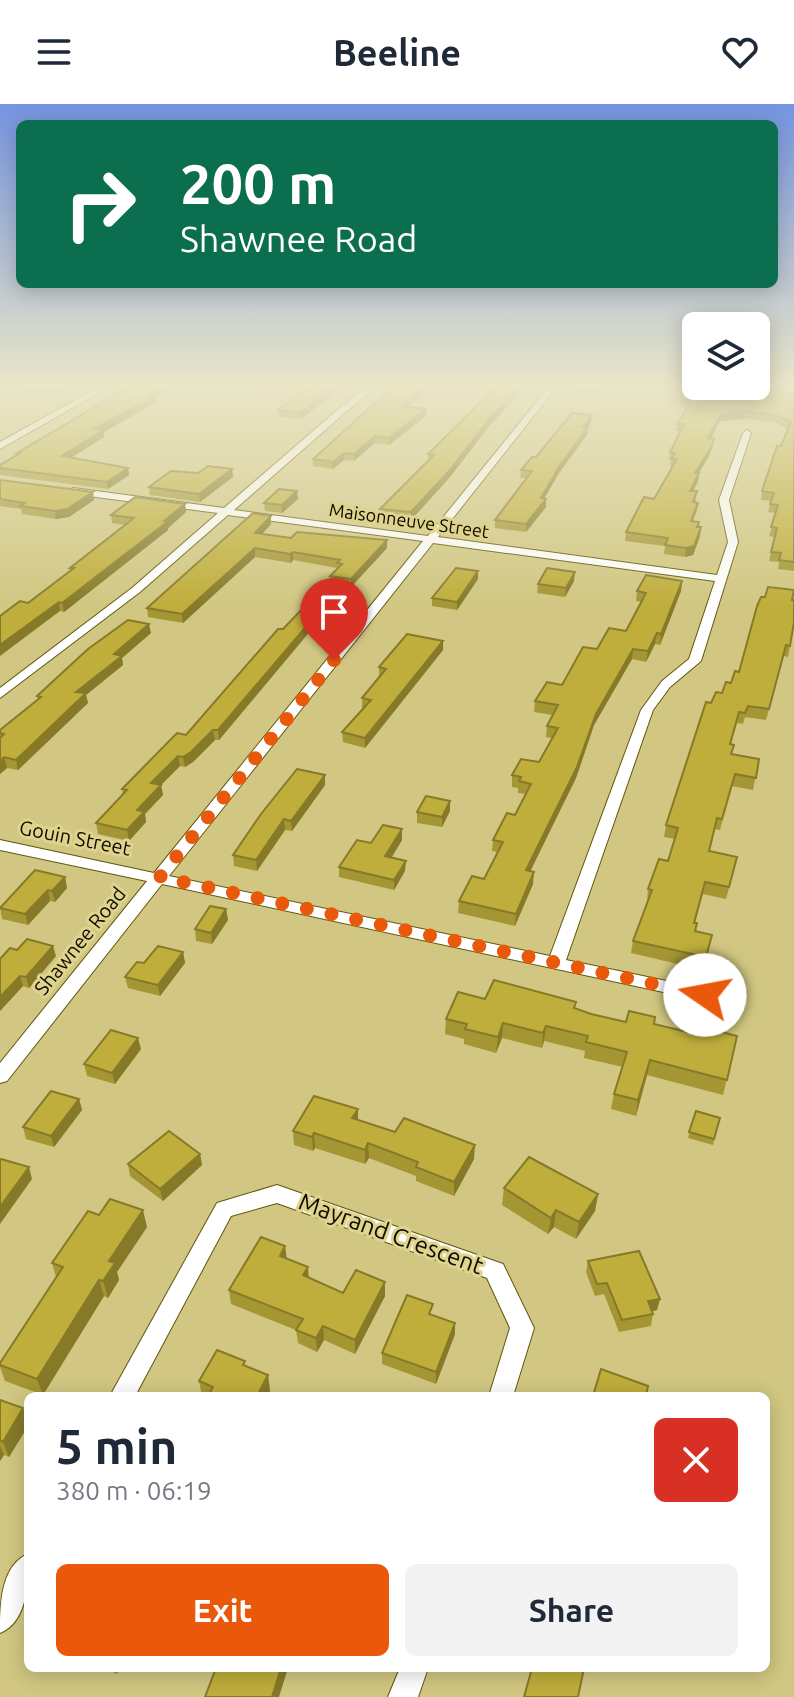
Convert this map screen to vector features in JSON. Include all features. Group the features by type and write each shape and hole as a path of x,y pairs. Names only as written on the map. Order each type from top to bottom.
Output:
{"street":[{"path":"0,694 136,590 288,458"},
{"name":"Shawnee Road","path":"0,1076 495,458"},
{"path":"556,963 647,710 666,684 695,661 733,542 724,500 738,458"},
{"name":"Maisonneuve Street","path":"60,489 719,578"},
{"name":"Gouin Street","path":"0,845 705,995"},
{"name":"Mayrand Crescent","path":"124,1392 224,1209 277,1194 495,1271 522,1328 502,1392"},
{"path":"0,1619 24,1574"},
{"path":"403,1697 412,1672"}],"building":[{"path":"11,458 75,458 128,468 107,482 0,468"},
{"path":"314,458 337,458 333,462"},
{"path":"431,458 459,458 411,512 380,509"},
{"path":"531,458 565,458 541,498 546,499 526,524 495,520 532,471 521,470"},
{"path":"704,458 695,473 699,473 690,491 697,491 693,502 698,503 691,521 699,522 697,527 701,527 694,546 686,548 665,545 668,538 626,532 644,497 654,499 677,459 671,459"},
{"path":"773,458 794,458 794,562 779,560 781,553 771,552 777,528 771,527 778,505 770,504 774,493 762,491"},
{"path":"208,466 232,469 199,494 149,487 171,471 198,473"},
{"path":"0,480 93,492 67,509 55,511 20,506 25,503 0,499"},
{"path":"279,489 297,491 282,505 264,503"},
{"path":"135,497 185,504 164,521 167,522 62,603 59,602 0,645 0,616 20,601 28,603 134,518 111,515"},
{"path":"253,513 271,516 255,533 291,538 297,532 387,540 351,579 330,576 342,564 337,563 340,560 255,548 182,614 147,608"},
{"path":"456,568 478,571 457,602 432,598"},
{"path":"547,568 575,572 566,588 538,584"},
{"path":"646,575 682,581 661,634 657,633 648,651 633,649 596,714 577,767 526,870 534,872 516,914 459,901 472,876 484,879 503,842 493,840 507,813 515,815 531,784 519,781 521,777 512,775 521,759 539,762 558,728 547,726 558,705 535,701 547,682 562,685 583,647 597,649 609,628 626,631 646,593 637,591"},
{"path":"768,587 794,590 790,646 786,645 769,709 748,706 745,713 739,712 730,744 734,745 731,754 759,759 756,778 735,774 722,819 717,818 709,851 737,857 729,887 705,882 694,923 697,923 695,931 712,935 706,957 633,941 652,890 648,889 659,859 668,861 678,828 666,825 706,702 711,703 716,692 722,693 726,682 731,683 735,671 739,672 757,606 761,597 765,597"},
{"path":"304,607 321,609 218,730 213,730 191,752 183,757 178,756 151,783 161,785 137,810 144,812 127,830 96,823 127,790 122,789 177,733 186,735 278,629 283,629"},
{"path":"128,620 149,624 114,654 122,656 76,692 86,693 16,760 4,757 0,761 0,738 4,734 0,730 41,697 37,696 88,649"},
{"path":"407,634 443,641 365,738 342,732 371,700 362,698 386,669 379,667"},
{"path":"297,769 325,775 291,821 284,819 256,860 233,855 261,814"},
{"path":"426,796 450,801 442,817 417,812"},
{"path":"383,825 402,829 385,856 406,861 394,880 339,867 357,840 371,843"},
{"path":"35,870 65,877 25,914 0,908"},
{"path":"210,906 226,909 211,933 195,929"},
{"path":"27,939 53,946 26,977 20,976 0,997 0,959 10,948 17,950"},
{"path":"158,946 183,952 158,985 125,977 137,962 144,963"},
{"path":"494,980 576,1002 574,1008 591,1014 626,1022 629,1011 655,1017 654,1024 696,1034 698,1026 737,1036 727,1080 650,1060 638,1100 614,1094 627,1052 586,1042 588,1036 546,1026 543,1033 503,1023 498,1037 465,1029 467,1024 446,1019 458,992 485,999"},
{"path":"111,1030 138,1038 112,1073 84,1064"},
{"path":"51,1091 79,1099 51,1136 23,1127"},
{"path":"314,1096 358,1109 352,1118 395,1132 404,1118 475,1145 454,1182 416,1167 418,1162 368,1143 365,1150 314,1133 312,1137 293,1131"},
{"path":"696,1111 720,1118 714,1139 689,1132"},
{"path":"169,1131 200,1154 160,1189 128,1164"},
{"path":"529,1157 598,1194 579,1222 556,1210 551,1218 504,1188"},
{"path":"0,1160 29,1167 0,1207"},
{"path":"110,1199 143,1210 109,1261 115,1263 103,1281 99,1280 37,1379 0,1365 63,1267 52,1263 88,1211 99,1215"},
{"path":"261,1237 285,1246 280,1256 308,1267 303,1275 343,1293 356,1270 385,1282 355,1340 323,1326 316,1338 296,1330 303,1319 229,1290"},
{"path":"639,1251 660,1299 648,1301 653,1314 622,1320 607,1283 597,1284 588,1261"},
{"path":"407,1295 433,1304 429,1314 455,1323 436,1372 382,1353"},
{"path":"217,1350 245,1361 243,1365 268,1375 259,1392 210,1392 213,1387 199,1381"},
{"path":"601,1369 648,1386 647,1392 594,1392"},
{"path":"0,1400 23,1408 3,1442 0,1440"},
{"path":"214,1672 280,1672 272,1697 205,1697"},
{"path":"531,1672 583,1672 578,1697 524,1697"}],"route":[{"path":"334,660 160,877 705,995"}]}
